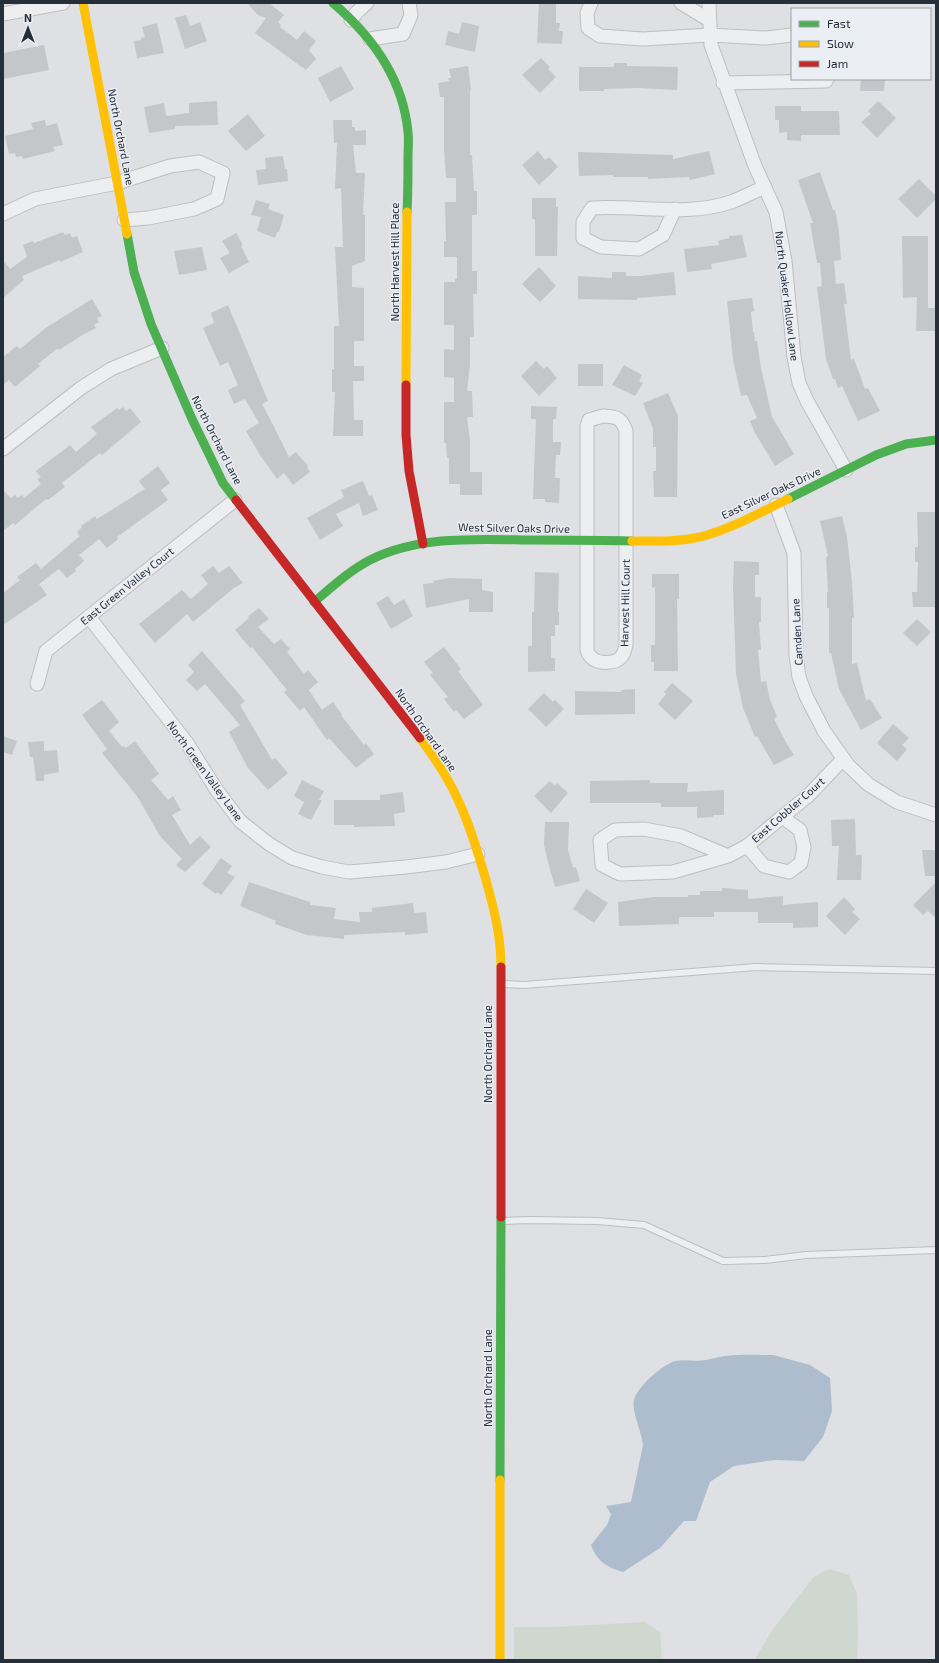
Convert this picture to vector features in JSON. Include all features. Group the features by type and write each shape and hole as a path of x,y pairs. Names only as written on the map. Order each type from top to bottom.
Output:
{"street":[{"path":"3,14 63,3"},
{"name":"North Orchard Lane","path":"83,3 134,272 152,324 192,419 223,484 438,763 458,800 478,854 497,920 501,951 500,1660"},
{"name":"North Harvest Hill Place","path":"333,3 370,39 390,70 401,95 408,132 406,435 409,471 423,544"},
{"path":"351,20 367,3"},
{"path":"370,39 403,34 411,15 410,3"},
{"path":"591,3 588,13 588,28 600,36 642,39 710,35 766,38 791,35"},
{"path":"681,3 709,20"},
{"name":"North Quaker Hollow Lane","path":"709,3 710,45 755,166 776,212 785,261 794,357 799,383 807,401 846,470"},
{"path":"723,83 827,80"},
{"path":"3,214 35,199 117,183 170,166 199,162 223,173 217,198 194,209 148,218 124,220"},
{"path":"675,209 663,235 640,249 601,247 584,238 584,222 592,208 614,206 675,209 709,206 730,202 765,187"},
{"path":"3,449 81,388 111,369 162,348"},
{"name":"Harvest Hill Court","path":"604,416 619,419 626,431 626,542 626,645 621,658 616,661 596,661 590,657 587,650 587,426 589,420 604,416"},
{"name":"East Silver Oaks Drive","path":"586,541 664,542 699,537 738,524 876,455 906,444 936,440"},
{"name":"East Green Valley Court","path":"37,684 46,651 235,500"},
{"name":"Camden Lane","path":"776,505 794,553 796,655 799,677 806,696 824,730 844,759 869,785 897,802 936,816"},
{"name":"West Silver Oaks Drive","path":"314,602 352,572 379,556 423,544 456,539 586,541"},
{"name":"North Green Valley Lane","path":"88,617 187,743 216,789 240,821 269,844 292,858 322,867 348,872 446,862 478,854"},
{"name":"East Cobbler Court","path":"728,856 681,836 644,829 615,830 600,840 602,865 620,874 673,872 728,856 747,846 808,796 844,759"},
{"path":"747,846 764,866 789,872 801,863 804,847 800,830 782,817"}],"lane":[{"path":"500,983 524,985 756,967 936,972"},
{"path":"500,1222 529,1220 597,1221 644,1225 723,1261 765,1260 806,1255 936,1250"}],"shaded area":[{"path":"828,1569 849,1575 857,1594 857,1660 742,1660 755,1659 773,1629 813,1578"},
{"path":"645,1622 660,1632 662,1660 514,1660 514,1627 553,1627"}],"water":[{"path":"736,1355 773,1355 810,1365 830,1378 832,1411 823,1437 804,1461 774,1460 734,1466 710,1482 696,1521 684,1521 660,1548 623,1572 603,1563 593,1551 591,1545 607,1525 611,1514 606,1506 631,1502 643,1445 633,1404 636,1394 640,1389 657,1371 675,1361 702,1361"}],"building":[{"path":"247,3 269,3 284,15 278,22 281,25 280,27 297,40 304,31 316,41 309,50 316,59 306,70 255,33 266,18 258,15"},
{"path":"539,3 556,3 556,23 560,23 559,31 563,31 562,44 537,43"},
{"path":"186,15 190,26 200,22 207,41 185,49 175,18"},
{"path":"462,22 479,26 475,52 445,45 448,31 459,34"},
{"path":"157,23 164,53 137,58 134,41 141,40 141,38 145,37 142,27"},
{"path":"44,45 49,70 3,79 3,53"},
{"path":"541,58 550,67 548,69 556,77 540,93 522,75"},
{"path":"614,63 627,63 627,66 678,67 677,90 638,88 604,89 604,91 579,91 579,67 614,67"},
{"path":"341,66 354,89 330,102 318,78"},
{"path":"468,66 471,90 470,155 472,155 474,191 477,191 477,215 472,215 472,271 477,271 477,294 473,294 474,337 470,337 470,365 467,391 472,391 473,417 467,417 470,442 470,472 482,472 482,495 460,495 460,484 449,484 449,458 447,458 446,443 444,443 444,402 454,402 454,378 444,377 444,349 454,350 454,325 444,325 444,282 455,282 455,279 457,279 457,257 444,257 444,241 446,241 445,202 456,202 456,178 446,178 444,149 444,97 440,97 438,83 449,81 448,78 451,78 449,69"},
{"path":"861,80 885,80 884,91 860,91"},
{"path":"217,101 218,125 175,126 175,129 149,133 144,107 164,103 166,116 189,113 189,103"},
{"path":"878,101 896,118 877,138 861,122 871,114 868,111"},
{"path":"775,106 801,106 801,111 839,111 840,135 801,135 801,141 787,140 787,132 779,133 779,120 775,120"},
{"path":"248,114 265,136 246,151 228,131"},
{"path":"45,120 46,126 57,123 63,145 53,147 55,151 23,159 22,156 16,157 15,153 9,154 5,136 33,129 31,123"},
{"path":"333,120 352,120 352,127 355,127 355,131 366,130 366,145 353,145 356,173 365,173 363,215 365,215 365,261 352,266 352,287 364,288 364,341 354,341 354,366 364,366 364,381 353,381 354,420 363,420 363,436 333,436 335,392 332,392 332,369 334,369 334,326 339,326 335,247 343,247 341,188 335,189 337,143 334,143"},
{"path":"538,151 545,160 549,157 558,167 539,185 522,165"},
{"path":"709,151 715,174 690,180 689,177 648,179 648,177 613,177 613,175 579,176 578,152 673,155 673,159"},
{"path":"283,156 285,169 287,169 288,181 258,185 256,170 266,169 265,158"},
{"path":"820,172 833,210 835,210 839,231 841,260 834,261 836,284 844,283 847,304 844,304 851,360 854,359 865,389 868,388 880,411 858,421 842,386 838,388 835,379 833,379 826,359 817,287 822,286 820,263 817,263 810,223 813,223 798,180"},
{"path":"919,179 936,196 936,199 917,218 898,199"},
{"path":"532,198 556,198 556,207 558,207 557,256 535,256 535,219 532,219"},
{"path":"256,200 270,204 268,209 284,215 279,232 277,232 275,238 257,231 261,217 251,215"},
{"path":"63,232 65,235 70,233 72,238 77,236 83,252 22,276 24,280 3,298 3,260 10,269 27,257 23,245 33,241 34,243"},
{"path":"236,233 243,245 241,246 249,262 229,273 220,258 230,253 222,241"},
{"path":"742,235 747,257 711,264 712,269 687,272 684,249 719,245 718,241 729,238 729,236"},
{"path":"902,236 928,236 928,308 936,308 936,331 916,331 917,297 903,298"},
{"path":"202,247 207,270 179,275 174,251"},
{"path":"539,267 556,286 540,302 522,284"},
{"path":"612,272 626,272 626,276 641,276 674,272 676,295 637,298 637,300 578,299 578,276 612,278"},
{"path":"752,298 754,311 751,312 753,332 755,341 757,341 761,368 772,417 794,454 775,466 755,433 750,421 757,418 747,395 741,396 733,360 727,301"},
{"path":"92,299 102,316 97,318 99,322 94,325 96,328 59,350 58,348 38,364 40,366 15,387 9,380 3,385 3,357 17,346 20,349 47,327"},
{"path":"228,305 268,401 262,404 289,457 296,452 308,466 307,467 310,472 293,485 284,473 277,479 260,455 246,431 259,423 245,399 234,404 228,390 238,385 228,362 220,366 203,328 214,323 211,313"},
{"path":"536,361 544,369 547,366 557,378 539,396 521,376"},
{"path":"578,364 603,364 603,386 578,386"},
{"path":"624,365 642,375 639,381 643,383 635,396 612,385"},
{"path":"668,393 678,416 677,497 654,497 653,471 656,471 656,447 653,447 653,429 643,403"},
{"path":"531,406 557,407 556,419 553,419 553,442 561,442 560,455 556,455 555,478 560,478 559,503 545,502 545,499 533,499 536,419 531,419"},
{"path":"123,407 126,411 130,408 141,422 102,455 100,453 62,483 65,487 48,500 46,499 15,525 13,523 3,531 3,490 11,498 15,495 18,498 22,495 24,498 41,484 37,479 41,477 36,471 70,445 76,452 97,434 91,427 117,408 119,410"},
{"path":"158,466 170,483 161,490 168,500 117,537 118,539 107,548 99,539 79,555 84,561 75,569 76,571 67,578 59,569 39,584 47,595 3,625 3,593 20,580 17,577 36,563 41,569 80,536 77,532 82,527 81,526 95,516 97,519 145,489 139,481"},
{"path":"363,481 369,496 372,495 378,510 363,516 359,503 336,514 343,526 320,540 307,518 344,497 341,490"},
{"path":"917,512 936,512 936,607 913,607 912,592 917,592 918,562 915,562 915,547 918,547"},
{"path":"842,516 847,537 852,582 854,618 852,618 852,664 857,663 866,701 870,699 882,718 861,730 839,689 831,653 829,653 829,608 827,608 828,592 826,557 828,556 820,521"},
{"path":"734,561 759,562 759,575 755,575 755,597 761,597 761,622 759,622 761,650 758,650 761,682 766,681 770,700 777,717 774,719 794,755 774,765 757,736 755,737 743,708 736,674 733,586"},
{"path":"213,566 219,573 229,566 243,583 234,588 193,622 187,614 155,643 139,624 182,590 191,599 208,584 201,575"},
{"path":"535,572 559,573 559,625 555,625 555,636 551,636 551,658 555,658 555,671 528,672 528,646 532,646 532,612 534,612"},
{"path":"652,574 679,574 679,599 677,599 678,671 654,671 654,662 651,662 651,645 655,645 655,587 652,588"},
{"path":"450,578 482,579 482,590 493,592 493,612 469,612 469,599 426,608 423,584 434,583 433,581"},
{"path":"388,596 394,605 404,599 413,616 391,629 376,603"},
{"path":"259,608 269,619 258,627 274,644 281,639 290,649 287,652 304,674 308,670 318,682 309,690 322,710 333,702 364,745 366,743 374,754 356,768 329,738 327,740 304,707 300,711 284,692 287,690 252,647 250,648 235,630 249,618 248,616"},
{"path":"917,619 931,632 917,646 903,633"},
{"path":"444,647 461,669 458,671 483,705 464,719 456,710 454,712 444,699 448,697 430,675 433,673 424,662"},
{"path":"202,651 245,701 240,705 272,760 275,758 288,773 268,790 248,768 229,732 240,725 205,684 197,691 186,680 194,672 188,665"},
{"path":"672,683 693,701 675,720 658,704 666,694 664,692"},
{"path":"635,689 635,714 575,715 575,691 622,692 621,690"},
{"path":"544,693 553,702 555,700 564,709 546,727 528,709"},
{"path":"102,700 119,722 109,731 122,747 124,746 126,748 135,741 159,774 151,780 168,800 173,796 181,810 172,815 190,845 200,836 211,847 185,872 176,865 182,859 160,836 137,796 102,753 107,749 82,715"},
{"path":"893,724 909,738 902,745 907,749 897,761 877,743"},
{"path":"3,736 17,741 12,755 3,752"},
{"path":"44,741 44,751 57,750 59,772 44,775 44,781 36,781 33,757 30,757 28,742"},
{"path":"302,780 324,791 319,800 322,800 311,820 298,814 304,802 294,796"},
{"path":"650,780 650,783 688,783 687,792 724,790 724,815 713,815 713,817 697,818 697,807 661,807 661,803 590,803 590,781"},
{"path":"550,781 555,786 557,783 568,793 551,813 534,796"},
{"path":"403,792 405,812 394,814 395,826 354,827 354,825 334,825 334,800 380,800 380,795"},
{"path":"855,819 856,855 862,855 861,880 837,880 839,846 832,846 831,820"},
{"path":"545,822 569,822 568,850 573,868 576,867 580,881 555,887 544,845"},
{"path":"922,850 936,850 936,876 925,876"},
{"path":"221,858 232,866 227,873 235,877 221,895 217,892 216,894 202,884"},
{"path":"249,882 310,902 310,905 336,908 334,919 360,922 359,912 372,912 372,908 413,903 414,913 426,912 428,933 405,935 405,932 344,935 344,939 307,935 275,924 276,921 240,906"},
{"path":"936,882 936,918 928,911 923,915 913,905"},
{"path":"722,888 748,890 748,899 783,896 783,905 818,902 818,927 793,928 793,923 758,923 758,912 714,912 714,917 679,917 679,924 619,926 618,902 653,897 688,897 688,895 700,895 700,891 722,891"},
{"path":"586,889 608,903 594,923 573,909"},
{"path":"844,897 855,909 852,912 860,919 845,935 826,916"}],"traffic: fast":[{"path":"333,3 348,16 373,45 384,60 400,94 405,113 408,135 407,212"},
{"path":"127,234 134,272 151,324 192,419 223,483 236,500"},
{"path":"788,499 876,455 906,444 936,440"},
{"path":"314,602 362,564 388,552 427,543 486,539 632,541"},
{"path":"500,1480 501,1217"}],"traffic: slow":[{"path":"83,3 127,234"},
{"path":"406,385 407,212"},
{"path":"632,541 675,540 700,537 734,525 788,499"},
{"path":"420,738 450,783 470,829 486,880 494,912 500,944 501,967"},
{"path":"500,1480 500,1660"}],"traffic: jam":[{"path":"406,385 406,435 409,471 423,544"},
{"path":"236,500 420,738"},
{"path":"501,967 501,1217"}]}
